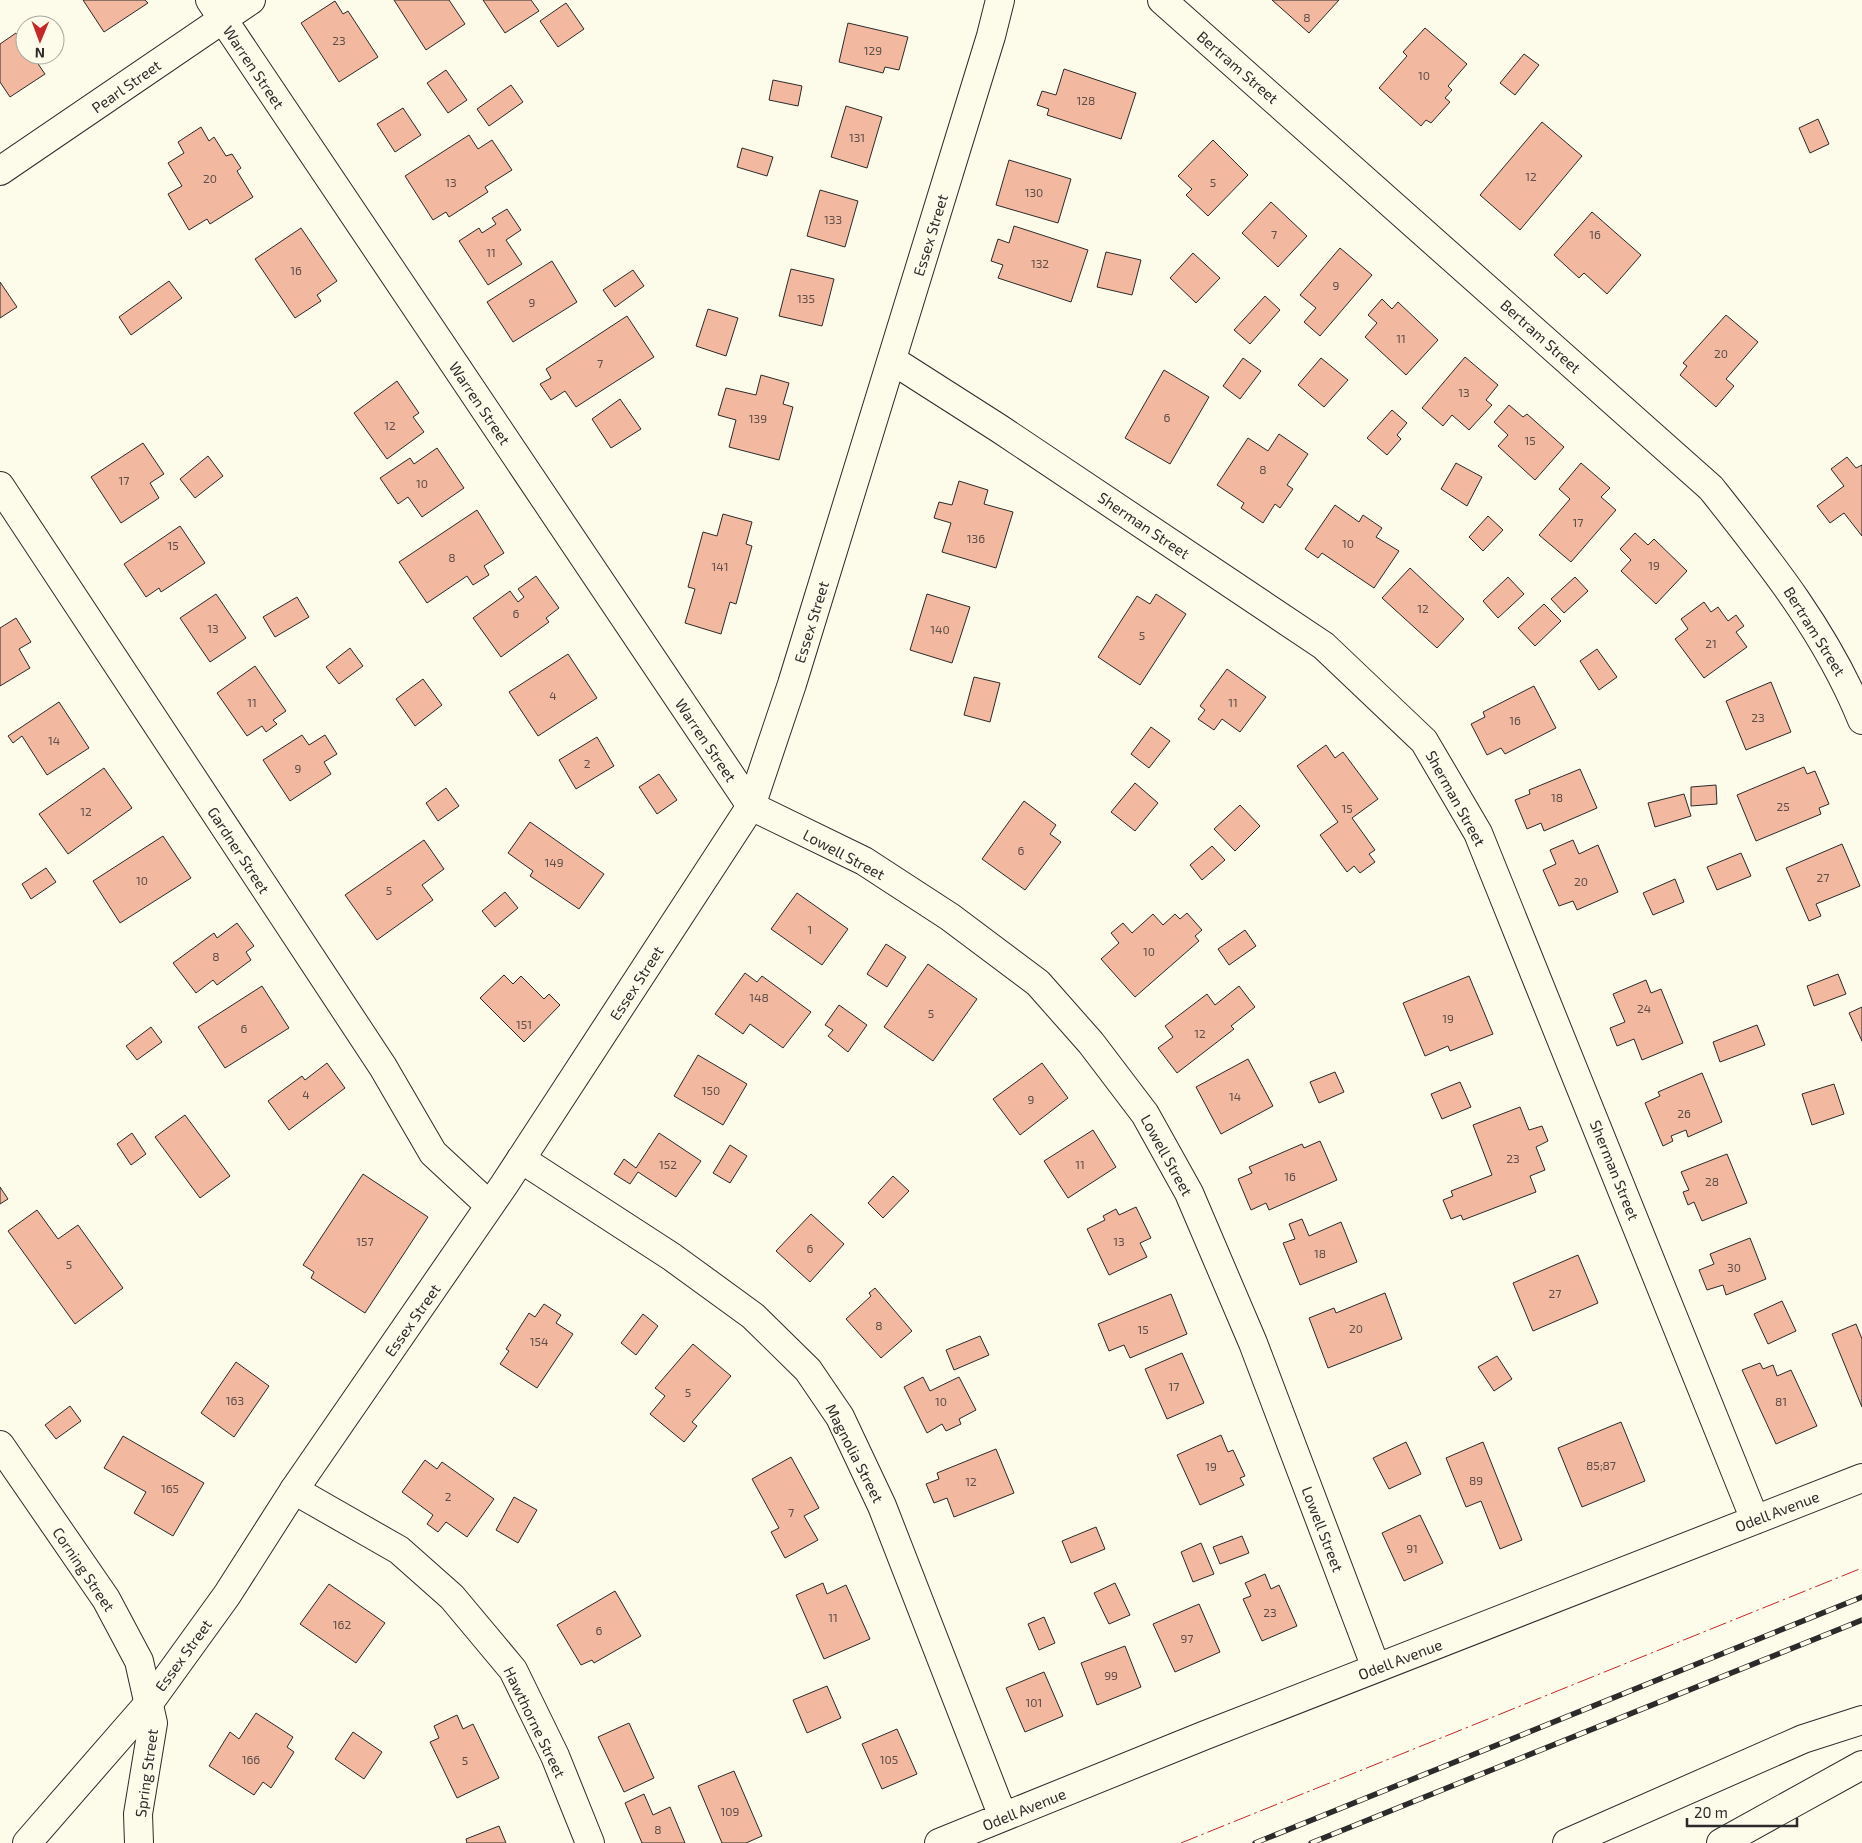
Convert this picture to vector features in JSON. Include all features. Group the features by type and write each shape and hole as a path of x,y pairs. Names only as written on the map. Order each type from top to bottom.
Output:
{"street":[{"name":"Pearl Street","path":"0,171 216,10 252,0"},
{"name":"Essex Street","path":"27,1843 149,1703 227,1595 294,1490 521,1159 751,806 795,674 991,36 1000,0"},
{"name":"Bertram Street","path":"1162,0 1711,488 1768,560 1815,626 1847,682 1862,720"},
{"name":"Warren Street","path":"216,10 751,806"},
{"name":"Sherman Street","path":"892,360 1000,429 1324,646 1424,741 1478,833 1754,1520"},
{"name":"Gardner Street","path":"0,486 377,1059 433,1153 489,1204"},
{"name":"Lowell Street","path":"751,806 864,861 950,917 1038,983 1090,1043 1145,1114 1189,1193 1249,1334 1376,1668"},
{"name":"Magnolia Street","path":"521,1159 672,1257 753,1316 808,1370 840,1416 882,1506 1003,1817"},
{"name":"Corning Street","path":"0,1445 106,1599 140,1661 149,1703"},
{"name":"Odell Avenue","path":"939,1843 1376,1668 1862,1478"},
{"name":"Hawthorne Street","path":"294,1490 398,1550 452,1597 513,1670 555,1756 590,1843"},
{"name":"Spring Street","path":"139,1843 138,1814 153,1722 149,1703"},
{"path":"1567,1843 1803,1738 1862,1720"},
{"path":"1721,1843 1862,1766"}],"building":[{"path":"83,0 145,0 148,3 104,32"},
{"path":"394,0 449,0 465,24 426,50"},
{"path":"483,0 531,0 539,11 505,33"},
{"path":"1272,0 1339,0 1309,33"},
{"path":"335,1 343,14 348,11 378,57 339,82 301,23"},
{"path":"566,3 584,29 558,47 540,21"},
{"path":"848,23 908,37 899,70 885,67 883,73 839,62"},
{"path":"1425,28 1467,64 1448,86 1452,90 1445,98 1450,102 1431,123 1426,120 1421,126 1379,88 1407,56 1403,52"},
{"path":"15,34 15,65 39,65 45,74 10,97 0,82 0,44"},
{"path":"1524,54 1539,65 1515,95 1500,83"},
{"path":"1064,69 1136,93 1121,139 1047,115 1049,109 1037,105 1042,91 1056,95"},
{"path":"446,70 467,100 448,113 427,83"},
{"path":"773,80 802,86 798,106 769,100"},
{"path":"511,85 523,102 489,126 477,109"},
{"path":"846,106 882,117 867,168 831,157"},
{"path":"403,108 421,135 395,152 377,124"},
{"path":"1818,119 1829,144 1810,153 1799,128"},
{"path":"1542,122 1582,156 1520,230 1480,195"},
{"path":"201,127 209,141 214,137 226,156 232,154 241,168 237,171 253,197 210,224 207,219 189,230 168,194 182,186 168,163 184,153 178,142"},
{"path":"469,135 478,149 492,140 512,170 485,187 488,192 449,217 446,212 433,220 405,176"},
{"path":"1213,140 1248,175 1208,216 1186,195 1192,189 1178,176"},
{"path":"742,148 773,157 767,176 737,167"},
{"path":"1009,160 1071,179 1058,223 996,205"},
{"path":"820,190 858,201 845,247 807,236"},
{"path":"1271,202 1307,236 1278,267 1242,233"},
{"path":"507,209 521,230 506,240 522,264 488,285 459,241 479,228 482,233 496,224 492,218"},
{"path":"1592,212 1641,255 1607,294 1584,273 1579,278 1554,255"},
{"path":"1014,226 1088,250 1071,302 998,278 1003,265 991,261 998,239 1009,243"},
{"path":"301,228 337,281 317,295 321,301 295,318 255,259"},
{"path":"1340,248 1372,275 1320,336 1304,322 1316,308 1300,295"},
{"path":"1106,252 1141,260 1132,295 1097,287"},
{"path":"1193,253 1220,278 1196,303 1170,278"},
{"path":"552,261 577,302 513,342 487,302"},
{"path":"791,269 834,279 822,326 779,316"},
{"path":"633,270 644,286 615,307 603,290"},
{"path":"169,281 182,298 131,335 119,317"},
{"path":"0,282 17,307 0,318"},
{"path":"1265,296 1280,310 1250,344 1234,330"},
{"path":"1382,299 1392,309 1398,302 1438,340 1406,375 1365,337 1377,323 1368,315"},
{"path":"708,309 738,318 726,356 696,346"},
{"path":"1726,315 1758,342 1726,379 1734,386 1716,407 1680,375 1687,366 1683,363"},
{"path":"627,316 654,357 576,407 565,391 551,400 540,384 551,378 546,369"},
{"path":"1465,357 1498,385 1486,400 1492,405 1469,430 1452,415 1443,426 1422,408"},
{"path":"1243,358 1261,371 1240,399 1223,386"},
{"path":"1321,358 1348,380 1324,407 1298,385"},
{"path":"1164,370 1209,397 1170,464 1125,438"},
{"path":"761,375 789,383 783,404 793,407 779,460 729,447 736,420 718,415 726,388 756,395"},
{"path":"397,381 419,413 413,417 424,432 387,459 354,413"},
{"path":"620,399 641,429 611,448 592,419"},
{"path":"1509,405 1523,417 1527,414 1564,447 1535,480 1498,446 1508,435 1494,422"},
{"path":"1392,410 1407,423 1397,435 1401,439 1387,455 1367,438"},
{"path":"1279,434 1308,454 1287,485 1293,489 1280,508 1275,504 1263,523 1241,508 1244,503 1217,485 1248,438 1268,451"},
{"path":"143,443 164,474 150,483 159,498 121,523 91,477"},
{"path":"437,448 464,488 422,517 408,497 398,504 380,478 410,458 414,464"},
{"path":"208,456 223,476 195,498 180,479"},
{"path":"1847,457 1856,468 1862,465 1862,536 1844,513 1830,523 1817,506 1844,486 1831,469"},
{"path":"1456,463 1482,477 1467,506 1441,489"},
{"path":"1581,463 1610,488 1601,497 1616,510 1571,562 1539,535 1570,499 1559,489"},
{"path":"959,481 988,490 984,504 1013,512 996,568 942,552 951,523 934,518 939,502 952,505"},
{"path":"1335,505 1359,522 1363,515 1382,528 1376,537 1399,551 1374,588 1322,553 1318,558 1305,549"},
{"path":"477,510 504,553 484,566 489,575 473,585 467,576 427,603 399,562"},
{"path":"723,514 752,522 746,544 752,546 736,604 730,602 721,634 685,623 695,589 688,587 703,532 717,536"},
{"path":"1488,516 1503,530 1483,551 1469,537"},
{"path":"180,526 205,563 161,592 159,588 146,597 124,564"},
{"path":"1635,533 1648,545 1654,539 1687,571 1656,604 1621,571 1631,560 1620,549"},
{"path":"1410,568 1464,619 1437,648 1382,598"},
{"path":"536,576 559,608 546,618 549,622 501,657 473,618 510,591 518,602 524,597 518,589"},
{"path":"1508,577 1524,594 1498,618 1483,601"},
{"path":"1575,577 1588,591 1564,613 1551,599"},
{"path":"216,594 246,638 210,662 180,618"},
{"path":"927,594 970,607 952,663 910,650"},
{"path":"1156,594 1186,614 1140,685 1098,657 1137,596 1150,604"},
{"path":"297,597 309,617 275,637 263,617"},
{"path":"1704,602 1711,612 1718,607 1728,621 1736,615 1744,626 1736,632 1747,647 1704,678 1675,639 1688,629 1681,619"},
{"path":"1544,604 1561,621 1535,646 1518,628"},
{"path":"16,618 31,642 19,649 30,668 0,686 0,628"},
{"path":"350,648 363,666 339,684 326,667"},
{"path":"1597,649 1617,677 1599,690 1580,661"},
{"path":"568,654 597,698 538,736 509,692"},
{"path":"255,666 286,711 273,720 277,724 266,732 262,726 247,736 217,693"},
{"path":"1227,669 1266,697 1240,732 1222,719 1214,730 1198,719 1205,710 1200,706"},
{"path":"974,677 1000,683 990,722 964,715"},
{"path":"423,679 442,705 415,726 396,699"},
{"path":"1771,682 1791,732 1746,750 1726,701"},
{"path":"1534,686 1556,728 1505,754 1501,748 1487,755 1471,724 1485,717 1483,712"},
{"path":"59,702 89,748 47,775 22,736 13,743 8,736"},
{"path":"1151,727 1170,741 1149,768 1131,754"},
{"path":"302,735 309,745 325,735 337,754 324,762 331,774 290,801 263,760"},
{"path":"597,737 614,766 576,789 559,760"},
{"path":"1326,745 1335,758 1343,752 1378,799 1352,818 1375,850 1369,854 1375,862 1360,873 1354,866 1347,872 1320,835 1338,822 1297,766"},
{"path":"1804,767 1807,774 1815,771 1829,804 1819,808 1821,814 1756,841 1737,795"},
{"path":"104,768 132,808 68,854 39,814"},
{"path":"1580,769 1597,808 1544,831 1541,823 1527,829 1515,800 1530,794 1529,790"},
{"path":"659,774 677,800 657,814 639,787"},
{"path":"1135,783 1158,803 1135,831 1111,812"},
{"path":"1716,785 1717,804 1691,806 1691,787"},
{"path":"446,788 459,806 438,821 426,803"},
{"path":"1684,794 1691,816 1655,827 1648,803"},
{"path":"1024,801 1056,825 1050,834 1061,842 1025,890 982,859"},
{"path":"1240,805 1260,826 1235,851 1214,829"},
{"path":"530,822 604,874 579,909 530,876 533,871 508,853"},
{"path":"163,836 191,878 120,923 93,881"},
{"path":"424,840 444,869 422,885 433,900 377,940 345,895"},
{"path":"1573,840 1579,854 1598,845 1618,892 1577,910 1573,901 1559,906 1543,870 1556,864 1550,850"},
{"path":"1842,844 1860,886 1816,904 1821,916 1809,921 1786,868"},
{"path":"1212,846 1225,860 1202,880 1190,865"},
{"path":"1741,853 1751,876 1717,890 1707,867"},
{"path":"46,868 56,882 31,899 22,884"},
{"path":"1675,879 1684,902 1653,915 1643,893"},
{"path":"505,892 518,908 495,927 482,911"},
{"path":"797,893 848,929 822,965 771,929"},
{"path":"1187,913 1202,930 1195,936 1199,941 1135,997 1101,959 1119,943 1111,933 1123,923 1132,933 1153,914 1163,925 1175,914 1180,919"},
{"path":"237,923 254,946 246,952 251,960 217,985 213,980 196,993 173,963 214,933 217,938"},
{"path":"1245,930 1256,946 1229,965 1218,949"},
{"path":"886,944 906,957 887,987 867,974"},
{"path":"928,964 977,999 933,1061 884,1027"},
{"path":"745,973 757,982 762,976 811,1012 783,1048 750,1024 743,1034 715,1014"},
{"path":"1838,974 1846,994 1814,1006 1807,986"},
{"path":"504,975 513,984 521,976 544,999 549,994 560,1005 524,1042 480,998"},
{"path":"1469,976 1493,1034 1450,1051 1448,1046 1425,1056 1403,1003"},
{"path":"1646,980 1651,993 1661,989 1683,1043 1642,1060 1634,1039 1617,1046 1610,1028 1625,1022 1613,994"},
{"path":"262,986 289,1028 225,1068 198,1027"},
{"path":"1239,986 1255,1007 1231,1026 1234,1029 1177,1073 1158,1048 1173,1037 1165,1026 1207,994 1215,1005"},
{"path":"839,1005 867,1025 848,1052 828,1036 833,1030 825,1025"},
{"path":"1862,1007 1862,1041 1849,1013"},
{"path":"1757,1025 1765,1045 1720,1062 1713,1042"},
{"path":"151,1027 162,1042 137,1060 126,1046"},
{"path":"698,1055 747,1084 723,1125 674,1096"},
{"path":"1248,1059 1273,1106 1221,1134 1196,1087"},
{"path":"327,1063 345,1088 289,1130 268,1101 302,1076 305,1080"},
{"path":"1042,1063 1068,1098 1020,1135 993,1099"},
{"path":"1335,1072 1344,1092 1319,1103 1310,1082"},
{"path":"1702,1073 1722,1122 1688,1137 1686,1130 1671,1136 1673,1141 1663,1146 1645,1103 1660,1096 1658,1092"},
{"path":"1460,1082 1471,1107 1442,1119 1431,1094"},
{"path":"1834,1084 1844,1114 1812,1125 1802,1094"},
{"path":"1520,1107 1529,1130 1542,1126 1548,1141 1536,1147 1545,1170 1530,1176 1536,1192 1463,1220 1461,1215 1451,1219 1443,1200 1453,1196 1451,1191 1492,1175 1473,1125"},
{"path":"185,1115 230,1176 200,1198 155,1137"},
{"path":"1093,1130 1116,1167 1068,1198 1044,1161"},
{"path":"132,1133 146,1154 131,1165 117,1144"},
{"path":"659,1133 701,1161 676,1197 638,1172 630,1184 614,1174 624,1159 636,1168"},
{"path":"1320,1141 1337,1180 1269,1210 1266,1203 1251,1210 1238,1179 1252,1173 1249,1167 1302,1144 1304,1148"},
{"path":"730,1145 747,1156 730,1183 713,1173"},
{"path":"1727,1154 1747,1203 1702,1221 1694,1202 1688,1205 1683,1192 1689,1190 1681,1172"},
{"path":"363,1174 428,1217 365,1313 311,1278 314,1272 303,1265"},
{"path":"893,1176 909,1191 883,1218 868,1203"},
{"path":"0,1187 8,1199 0,1204"},
{"path":"1136,1207 1151,1238 1140,1243 1147,1257 1109,1275 1087,1229 1105,1220 1103,1216 1116,1209 1119,1215"},
{"path":"37,1210 58,1239 78,1225 123,1288 75,1324 8,1231"},
{"path":"811,1214 844,1244 810,1282 776,1251"},
{"path":"1302,1219 1309,1236 1341,1222 1357,1262 1300,1285 1283,1243 1295,1239 1289,1224"},
{"path":"1750,1238 1766,1279 1726,1295 1723,1285 1707,1290 1699,1270 1714,1264 1710,1254"},
{"path":"1578,1255 1598,1303 1533,1331 1513,1283"},
{"path":"875,1288 912,1331 881,1358 846,1319 871,1296 869,1293"},
{"path":"1385,1293 1402,1339 1328,1368 1309,1318 1334,1308 1336,1313"},
{"path":"1171,1294 1187,1334 1130,1358 1124,1345 1109,1351 1098,1324"},
{"path":"1782,1301 1796,1331 1768,1344 1754,1314"},
{"path":"544,1304 561,1315 556,1323 573,1334 537,1388 500,1364 509,1351 506,1349 529,1313 535,1317"},
{"path":"643,1314 658,1326 636,1355 621,1343"},
{"path":"1856,1324 1862,1339 1862,1407 1832,1334"},
{"path":"980,1336 989,1355 954,1370 946,1350"},
{"path":"693,1344 731,1376 692,1422 697,1426 684,1442 650,1414 665,1396 655,1388"},
{"path":"1182,1353 1204,1403 1167,1419 1145,1369"},
{"path":"1497,1356 1512,1379 1494,1391 1478,1367"},
{"path":"236,1362 269,1386 234,1437 201,1413"},
{"path":"1760,1363 1763,1369 1773,1365 1777,1376 1791,1370 1817,1426 1776,1444 1742,1370"},
{"path":"923,1377 930,1391 959,1377 976,1410 959,1419 961,1424 946,1431 942,1424 927,1433 904,1387"},
{"path":"70,1406 81,1421 56,1439 45,1425"},
{"path":"1621,1422 1645,1481 1582,1507 1558,1448"},
{"path":"1221,1435 1228,1452 1233,1450 1245,1476 1240,1478 1244,1485 1200,1505 1177,1455"},
{"path":"123,1436 204,1483 173,1536 134,1513 146,1492 104,1468"},
{"path":"1406,1442 1421,1474 1389,1489 1373,1458"},
{"path":"1483,1442 1522,1540 1500,1549 1481,1501 1466,1507 1446,1458"},
{"path":"996,1449 1014,1493 954,1517 947,1498 934,1503 926,1484 939,1479 937,1473"},
{"path":"791,1457 819,1508 804,1516 818,1540 785,1558 771,1532 779,1528 752,1479"},
{"path":"425,1460 437,1469 442,1462 494,1499 467,1537 446,1522 438,1532 427,1524 433,1515 402,1492"},
{"path":"514,1497 537,1510 518,1543 496,1530"},
{"path":"1420,1515 1443,1563 1404,1581 1382,1533"},
{"path":"1096,1527 1105,1549 1071,1563 1062,1541"},
{"path":"1242,1536 1249,1553 1220,1564 1213,1547"},
{"path":"1201,1543 1214,1574 1193,1582 1181,1552"},
{"path":"1265,1574 1271,1589 1279,1585 1297,1626 1262,1641 1243,1599 1251,1596 1245,1583"},
{"path":"823,1583 827,1594 846,1585 870,1639 824,1659 796,1595"},
{"path":"1115,1583 1130,1615 1109,1624 1094,1593"},
{"path":"329,1584 385,1623 356,1663 300,1624"},
{"path":"615,1591 641,1636 594,1663 592,1660 581,1665 557,1625"},
{"path":"1199,1604 1220,1652 1175,1672 1153,1624"},
{"path":"1044,1617 1055,1643 1039,1650 1028,1624"},
{"path":"1125,1646 1141,1687 1097,1705 1081,1663"},
{"path":"1044,1672 1063,1716 1025,1732 1006,1688"},
{"path":"827,1686 841,1718 807,1733 793,1700"},
{"path":"256,1713 293,1737 287,1747 294,1752 271,1788 263,1782 254,1795 209,1766 230,1732 239,1739"},
{"path":"457,1715 463,1729 473,1724 499,1778 457,1798 430,1742 439,1738 434,1726"},
{"path":"629,1723 654,1778 624,1792 598,1737"},
{"path":"897,1729 917,1774 882,1789 862,1744"},
{"path":"353,1732 382,1752 364,1779 335,1759"},
{"path":"734,1771 762,1836 746,1843 722,1843 698,1786"},
{"path":"644,1794 653,1815 670,1807 685,1843 642,1843 625,1803"},
{"path":"499,1826 506,1843 467,1843 466,1839"}],"railway":[{"path":"1255,1843 1862,1597"},
{"path":"1311,1843 1862,1620"}],"power":[{"path":"1181,1843 1862,1568"}]}
